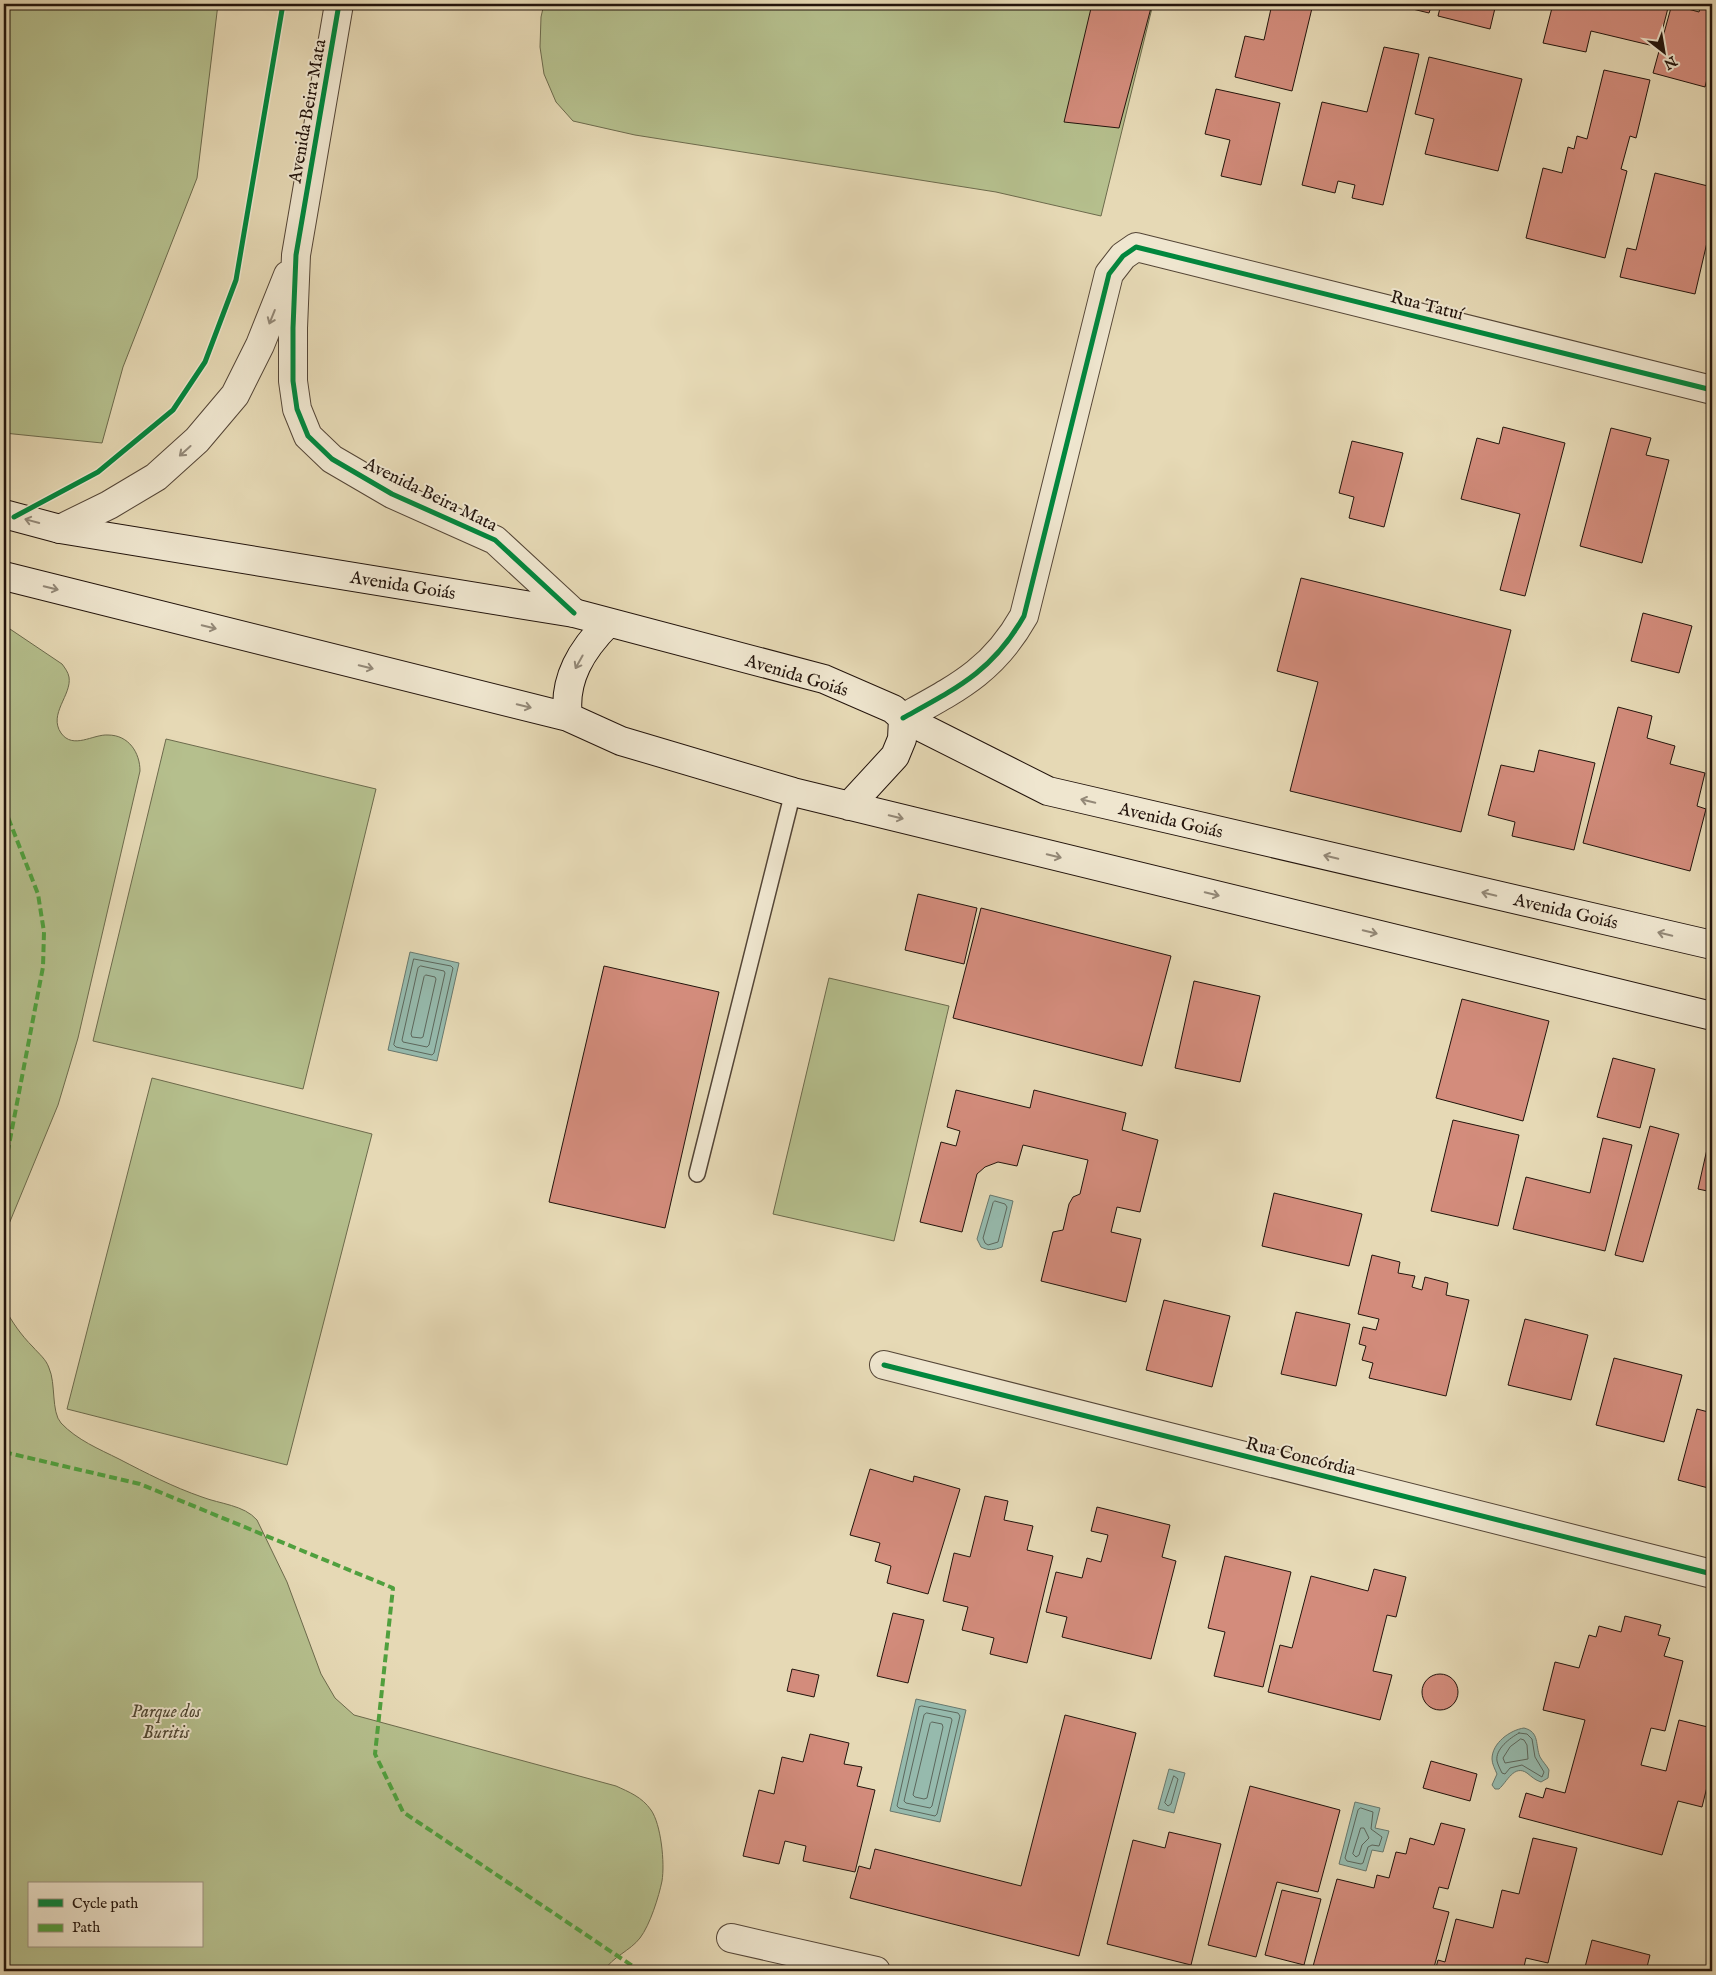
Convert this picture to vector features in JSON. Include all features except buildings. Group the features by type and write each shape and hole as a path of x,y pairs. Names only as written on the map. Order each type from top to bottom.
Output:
{"main road":[{"name":"Avenida Beira Mata","path":"339,4 296,255 293,381 297,409 308,436 332,459 392,494 495,540 574,613"},
{"name":"Rua Tatuí","path":"903,718 977,674 1005,646 1024,616 1109,274 1123,256 1136,247 1712,390"},
{"name":"Avenida Beira Mata","path":"60,529 109,505 156,477 197,440 235,395 260,346 296,255"},
{"name":"Avenida Goiás","path":"4,514 60,529 574,613 824,679 893,709 903,718 1048,792 1712,945"},
{"path":"4,576 568,717 621,741 793,792 1712,1016"},
{"path":"568,717 566,703 572,675 594,638 608,623"},
{"path":"849,806 895,756 902,740 903,718"},
{"name":"Rua Concórdia","path":"884,1365 1712,1574"},
{"path":"731,1938 876,1971"}],"lane":[{"path":"697,1174 793,792"}],"green space":[{"path":"4,4 218,4 197,178 123,367 102,443 4,433"},
{"path":"544,4 1153,4 1101,216 996,192 635,135 573,121 556,102 544,74 540,47 541,17"},
{"path":"4,625 62,664 67,672 69,684 57,719 61,733 66,738 77,741 102,735 122,738 132,746 138,758 140,771 78,1038 58,1105 4,1236"},
{"path":"166,739 376,789 303,1089 93,1041"},
{"path":"829,978 949,1006 894,1241 773,1214"},
{"path":"152,1078 372,1134 287,1465 67,1409"},
{"name":"Parque dos Buritis","path":"4,1307 21,1333 48,1365 56,1412 61,1423 67,1429 89,1444 160,1480 202,1497 239,1508 257,1520 287,1582 321,1674 335,1698 354,1715 616,1786 635,1795 647,1805 654,1816 660,1834 662,1881 651,1918 644,1932 631,1947 607,1966 604,1971 4,1971"}],"water":[{"path":"410,952 459,963 437,1061 388,1050"},
{"path":"990,1195 1013,1201 1002,1247 992,1250 981,1247 977,1239"},
{"path":"916,1699 966,1710 940,1822 890,1811"},
{"path":"1524,1728 1535,1736 1540,1757 1549,1770 1548,1778 1541,1782 1527,1773 1518,1771 1511,1775 1499,1789 1495,1789 1492,1785 1497,1774 1492,1759 1495,1748 1508,1734"},
{"path":"1169,1769 1185,1773 1174,1813 1158,1809"},
{"path":"1355,1802 1380,1808 1375,1828 1389,1831 1383,1852 1372,1850 1366,1871 1339,1864"}],"marked path":[{"path":"4,807 38,894 44,932 43,967 4,1171"},
{"path":"4,1452 140,1484 393,1588 375,1754 403,1812 640,1971"}],"cycle path":[{"path":"14,517 98,472 173,410 205,362 236,280 283,4"},
{"path":"339,4 296,255 293,381 297,409 308,436 332,459 392,494 495,540 574,613"},
{"path":"903,718 957,687 986,665 1000,651 1024,616 1109,274 1123,256 1136,247 1712,390"},
{"path":"884,1365 1712,1574"}]}
